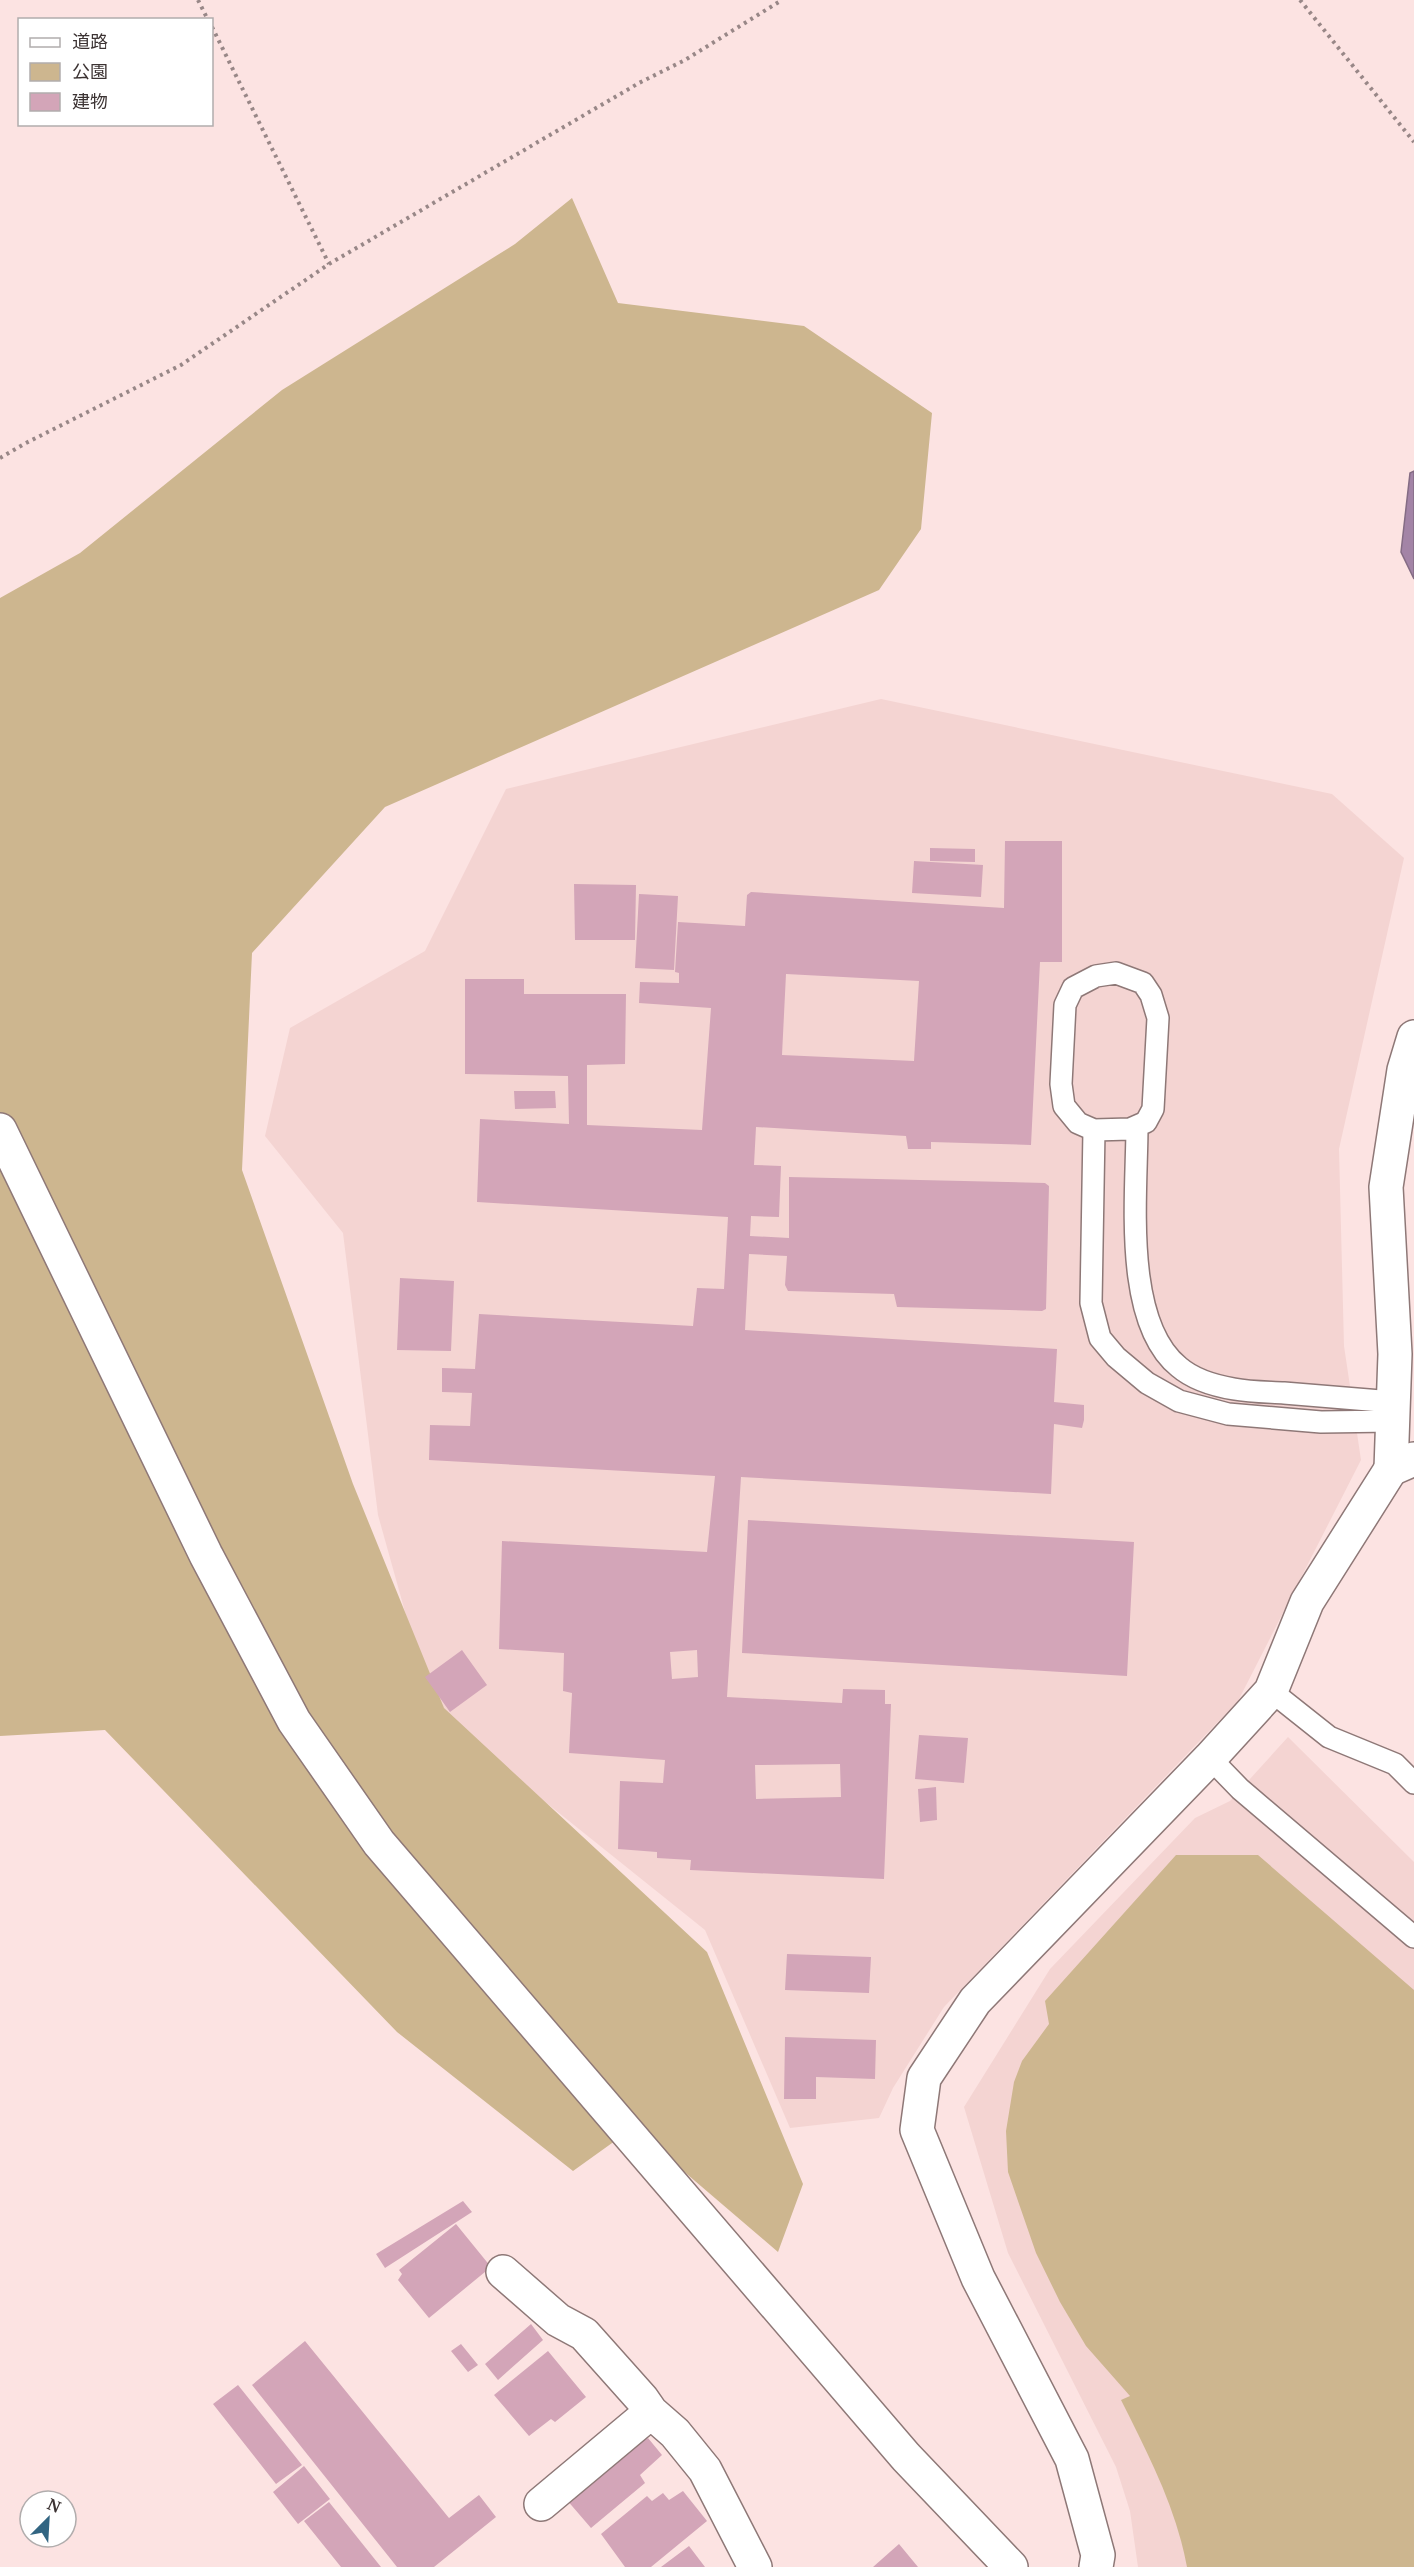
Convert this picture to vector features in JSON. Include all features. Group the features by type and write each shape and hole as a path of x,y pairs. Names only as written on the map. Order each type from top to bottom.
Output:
{"street":[{"path":"1096,2567 1098,2555 1072,2459 978,2278 917,2130 924,2078 975,2001 1210,1758 1271,1690 1307,1602 1402,1464 1393,1412 1395,1354 1386,1187 1404,1070 1414,1037"},
{"path":"0,1130 171,1485 289,1710 379,1843 898,2448 1011,2567"},
{"path":"503,2272 558,2320 584,2334 651,2412 675,2433 705,2470 755,2567"},
{"path":"541,2504 651,2412"}],"lane":[{"path":"1116,974 1143,983 1151,995 1158,1018 1153,1109 1146,1122 1137,1126 1116,1131 1094,1130 1078,1123 1064,1106 1061,1084 1065,1005 1073,988 1096,976 1116,974"},
{"path":"1137,1126 1136,1258 1139,1287 1145,1310 1163,1350 1179,1367 1200,1379 1233,1389 1393,1412"},
{"path":"1094,1130 1091,1303 1100,1338 1116,1357 1147,1383 1179,1401 1228,1414 1321,1422 1393,1412"},
{"path":"1271,1690 1329,1737 1395,1764 1414,1783"},
{"path":"1210,1758 1240,1789 1414,1937"}],"path":[{"path":"198,0 207,18"},
{"path":"0,458 181,365 329,264 639,83 685,60 782,0"},
{"path":"1300,0 1414,142"},
{"path":"213,29 329,264"}],"shaded area":[{"path":"1414,471 1414,579 1401,552 1410,473"},
{"path":"881,699 1332,794 1404,858 1339,1149 1344,1346 1361,1460 1238,1701 944,2007 893,2088 879,2118 790,2128 705,1930 433,1712 378,1515 343,1233 265,1136 290,1028 425,951 506,789"},
{"path":"1288,1737 1414,1862 1414,2567 1138,2567 1130,2511 1116,2467 1008,2253 964,2107 1050,1969 1195,1818 1230,1801"}],"green space":[{"path":"572,198 618,303 804,326 932,413 921,529 879,590 385,807 252,953 242,1170 353,1484 444,1708 707,1952 803,2184 778,2252 633,2128 573,2171 397,2032 105,1730 0,1736 0,598 80,553 282,390 515,244"},
{"path":"1176,1855 1258,1855 1414,1990 1414,2567 1187,2567 1168,2502 1121,2400 1130,2396 1086,2346 1060,2302 1036,2253 1008,2172 1006,2131 1014,2082 1022,2061 1049,2024 1045,2001"}],"building":[{"path":"1005,841 1062,841 1062,962 1040,962 1031,1145 931,1142 931,1149 908,1149 906,1136 756,1127 754,1165 781,1166 779,1217 751,1216 750,1236 789,1238 789,1177 1045,1183 1049,1186 1046,1309 1042,1311 897,1307 894,1294 788,1291 785,1285 787,1256 749,1254 745,1330 1057,1349 1054,1402 1084,1405 1082,1428 1054,1424 1051,1494 741,1477 727,1697 842,1703 843,1689 885,1690 885,1704 891,1704 884,1879 690,1870 691,1860 657,1858 657,1852 618,1849 620,1781 663,1783 665,1760 569,1753 572,1693 563,1691 564,1653 499,1649 502,1541 707,1552 715,1476 429,1460 430,1425 470,1426 472,1393 442,1392 442,1368 475,1369 479,1314 693,1326 697,1288 724,1289 728,1217 477,1202 480,1119 569,1124 568,1076 465,1074 465,979 524,979 524,994 626,994 625,1064 587,1065 587,1125 702,1130 711,1008 639,1003 640,982 679,983 679,973 675,972 678,922 745,926 747,895 751,892 1004,908","holes":["786,974 919,981 914,1061 782,1055","697,1650 698,1677 672,1679 670,1652","840,1764 841,1797 756,1799 755,1765"]},
{"path":"930,848 975,849 975,862 930,861"},
{"path":"914,861 983,865 981,897 912,893"},
{"path":"574,884 636,885 635,940 575,940"},
{"path":"639,894 678,896 674,970 635,968"},
{"path":"514,1091 555,1091 556,1108 515,1109"},
{"path":"400,1278 454,1281 451,1351 397,1350"},
{"path":"748,1520 1134,1542 1127,1676 742,1653"},
{"path":"462,1650 487,1685 450,1712 425,1677"},
{"path":"919,1735 968,1738 964,1783 915,1779"},
{"path":"936,1787 937,1820 920,1822 918,1789"},
{"path":"787,1954 871,1957 869,1993 785,1990"},
{"path":"785,2037 876,2040 875,2079 816,2077 816,2099 784,2099"},
{"path":"463,2201 472,2212 385,2268 376,2254"},
{"path":"456,2224 491,2267 429,2318 398,2280 402,2274 399,2270"},
{"path":"531,2324 543,2340 498,2380 485,2364"},
{"path":"305,2341 449,2518 479,2495 496,2517 434,2567 397,2567 252,2385"},
{"path":"461,2344 478,2365 468,2372 451,2351"},
{"path":"548,2351 586,2397 555,2422 551,2419 529,2436 494,2395"},
{"path":"238,2385 302,2465 276,2484 213,2404"},
{"path":"648,2438 662,2455 640,2475 645,2483 591,2528 566,2499 638,2440 641,2442"},
{"path":"304,2466 330,2499 298,2524 273,2492"},
{"path":"683,2491 707,2521 651,2567 625,2567 601,2534 647,2496 652,2501 663,2493 669,2500"},
{"path":"329,2502 381,2567 341,2567 304,2521"},
{"path":"899,2544 918,2567 873,2567"},
{"path":"689,2546 705,2567 661,2567"}]}
